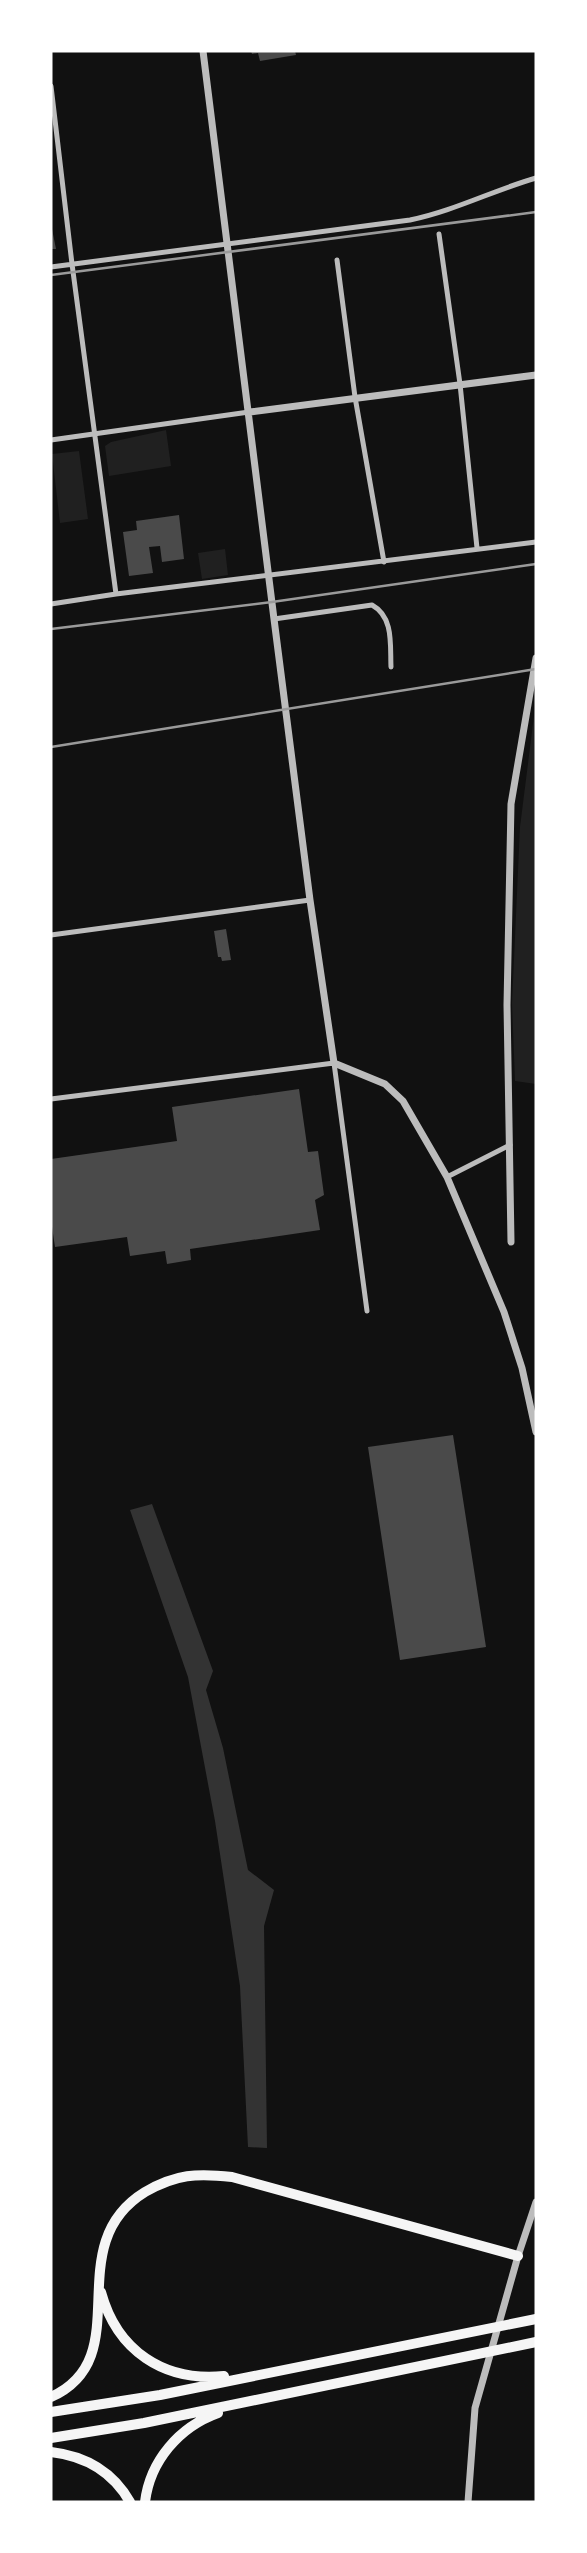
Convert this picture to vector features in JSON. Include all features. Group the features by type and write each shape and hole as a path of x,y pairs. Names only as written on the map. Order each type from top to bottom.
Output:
{"highway":[{"path":"51,2397 62,2392 80,2376 94,2348 98,2333 99,2262 106,2238 117,2217 136,2198 179,2176 203,2174 245,2181 518,2256"},
{"path":"99,2284 104,2304 116,2327 137,2352 158,2367 194,2377 273,2371"},
{"path":"51,2412 159,2395 536,2319"},
{"path":"51,2438 144,2423 536,2343"},
{"path":"145,2502 149,2481 162,2455 183,2433 215,2413 265,2398"},
{"path":"51,2452 99,2467 122,2488 130,2502"}],"street":[{"path":"203,51 310,900 367,1311"},
{"path":"51,86 116,594"},
{"path":"51,267 428,216 536,178"},
{"path":"439,234 460,384 477,548"},
{"path":"337,260 355,397 384,562"},
{"path":"51,440 536,374"},
{"path":"51,604 536,542"},
{"path":"274,619 372,605 379,609 387,620 391,667"},
{"path":"511,1242 507,921 511,804 536,658"},
{"path":"51,935 310,900"},
{"path":"51,1099 334,1063 385,1084 403,1101 447,1177 504,1312 522,1368 536,1432"},
{"path":"447,1177 510,1144"},
{"path":"468,2502 475,2408 536,2202"}],"shaded area":[{"path":"166,430 171,466 109,476 105,446 111,442"},
{"path":"79,451 88,519 60,523 52,454"},
{"path":"225,549 228,575 202,579 198,553"},
{"path":"536,700 536,1084 515,1081 512,1003 520,827"},
{"path":"152,1504 213,1671 206,1690 223,1748 248,1870 274,1890 264,1926 267,2148 248,2147 240,1986 215,1821 188,1677 130,1510"}],"building":[{"path":"251,51 295,51 296,55 260,61 258,53 252,54"},
{"path":"51,224 56,249 51,249"},
{"path":"179,515 184,559 162,562 160,546 149,547 153,573 129,576 123,532 137,530 136,521"},
{"path":"226,929 231,960 222,961 221,957 218,957 214,931"},
{"path":"299,1089 308,1152 318,1151 324,1195 315,1200 320,1230 190,1249 191,1260 167,1264 165,1251 130,1256 127,1237 55,1247 51,1220 51,1159 177,1141 172,1107"},
{"path":"453,1435 486,1647 400,1660 368,1447"}],"railway":[{"path":"51,275 536,212"},
{"path":"51,629 272,602 536,564"},
{"path":"51,747 536,669"}]}
